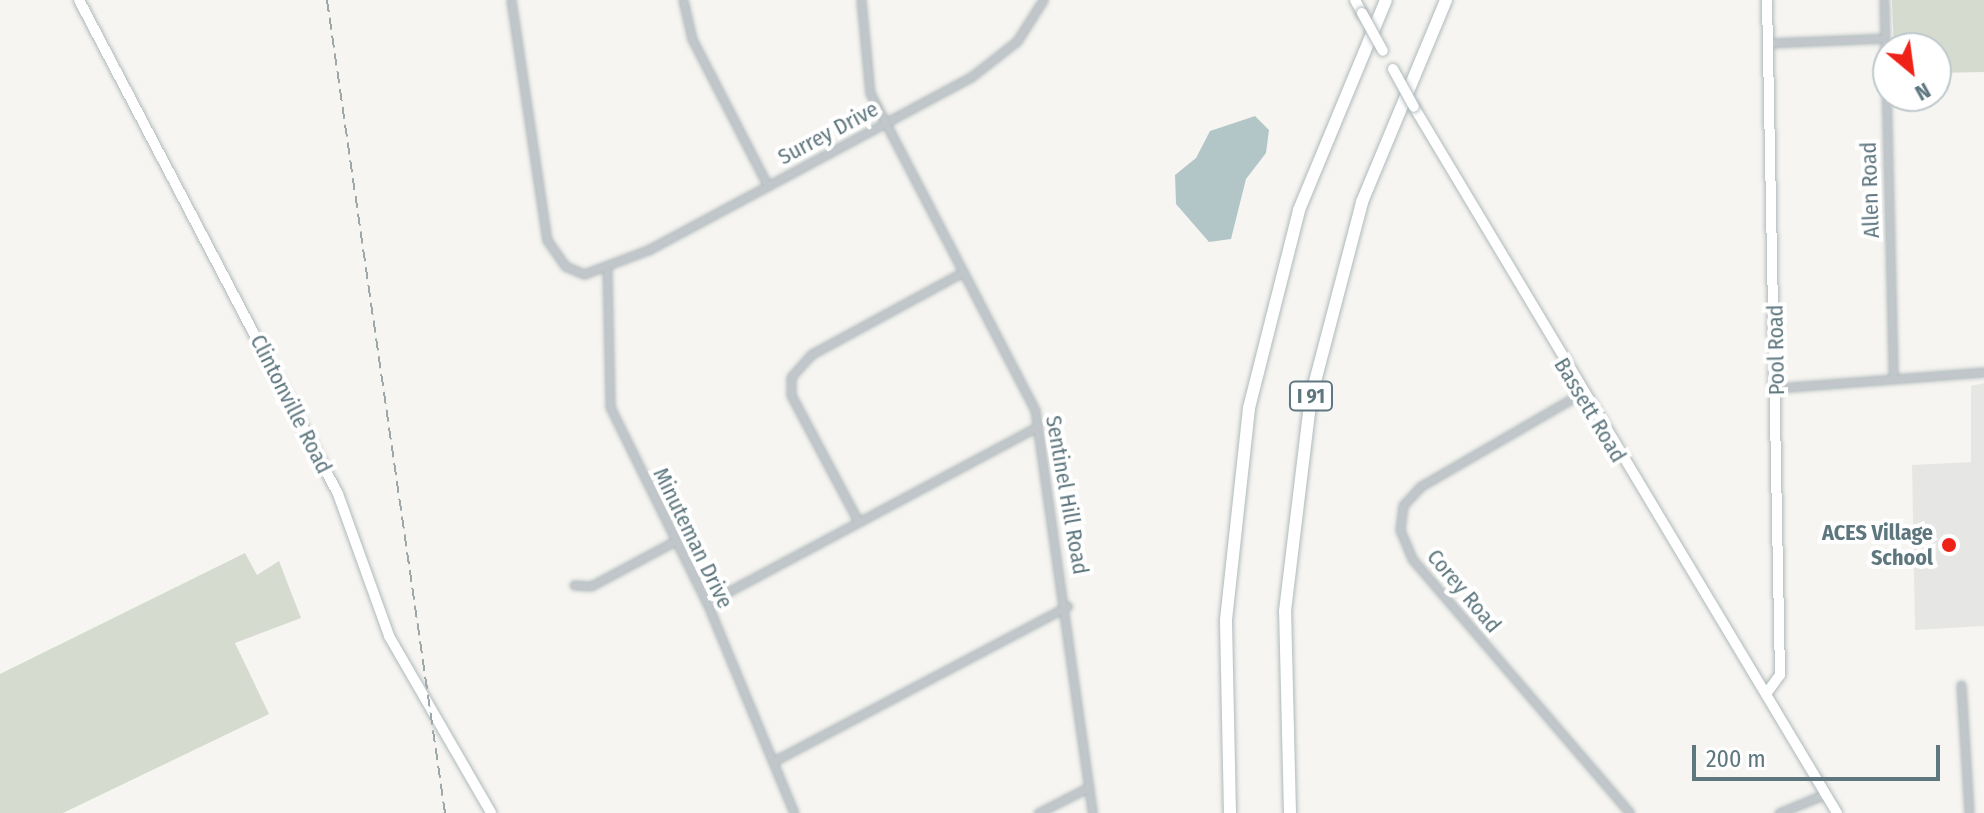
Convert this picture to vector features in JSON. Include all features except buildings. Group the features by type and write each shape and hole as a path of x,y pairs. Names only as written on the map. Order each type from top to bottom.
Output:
{"highway":[{"name":"I 91","path":"1230,813 1226,608 1252,396 1299,210 1386,0"},
{"name":"I 91","path":"1290,813 1285,611 1311,397 1365,192 1446,0"}],"street":[{"name":"Clintonville Road","path":"79,0 338,494 397,652 491,813"},
{"path":"511,0 547,240 574,271 607,270"},
{"path":"683,0 692,39 768,186"},
{"name":"Sentinel Hill Road","path":"861,0 862,66 885,123 963,272 1038,426 1068,606 1092,813"},
{"name":"Surrey Drive","path":"607,270 885,123 998,59 1043,0"},
{"name":"Bassett Road","path":"1355,0 1580,394 1837,813"},
{"name":"Pool Road","path":"1766,694 1780,675 1777,388 1767,0"},
{"name":"Allen Road","path":"1884,0 1884,32"},
{"path":"1767,43 1872,39"},
{"name":"Allen Road","path":"1886,112 1893,378"},
{"name":"Minuteman Drive","path":"607,270 610,407 673,542 707,603 794,813"},
{"path":"858,521 791,395 791,377 812,354 963,272"},
{"path":"1777,388 1984,372"},
{"name":"Corey Road","path":"1580,394 1421,486 1403,505 1400,530 1413,560 1630,813"},
{"path":"707,603 1038,426"},
{"path":"574,585 591,586 673,542"},
{"path":"774,761 1068,606"},
{"path":"1961,685 1969,813"},
{"path":"1038,813 1089,787"},
{"path":"1779,813 1825,794"}],"shaded area":[{"path":"1892,0 1984,0 1984,72 1952,73 1952,32 1893,32"},
{"path":"1255,116 1269,130 1266,153 1246,179 1231,239 1209,242 1176,204 1175,175 1196,158 1210,131"},
{"name":"ACES Village School","path":"1984,383 1984,626 1915,630 1912,465 1971,462 1971,386"},
{"path":"245,553 257,575 279,561 301,618 235,643 269,714 63,813 0,813 0,674"}],"railway":[{"path":"327,0 445,813"}],"place":[{"name":"ACES Village School","path":"1949,545"}]}
